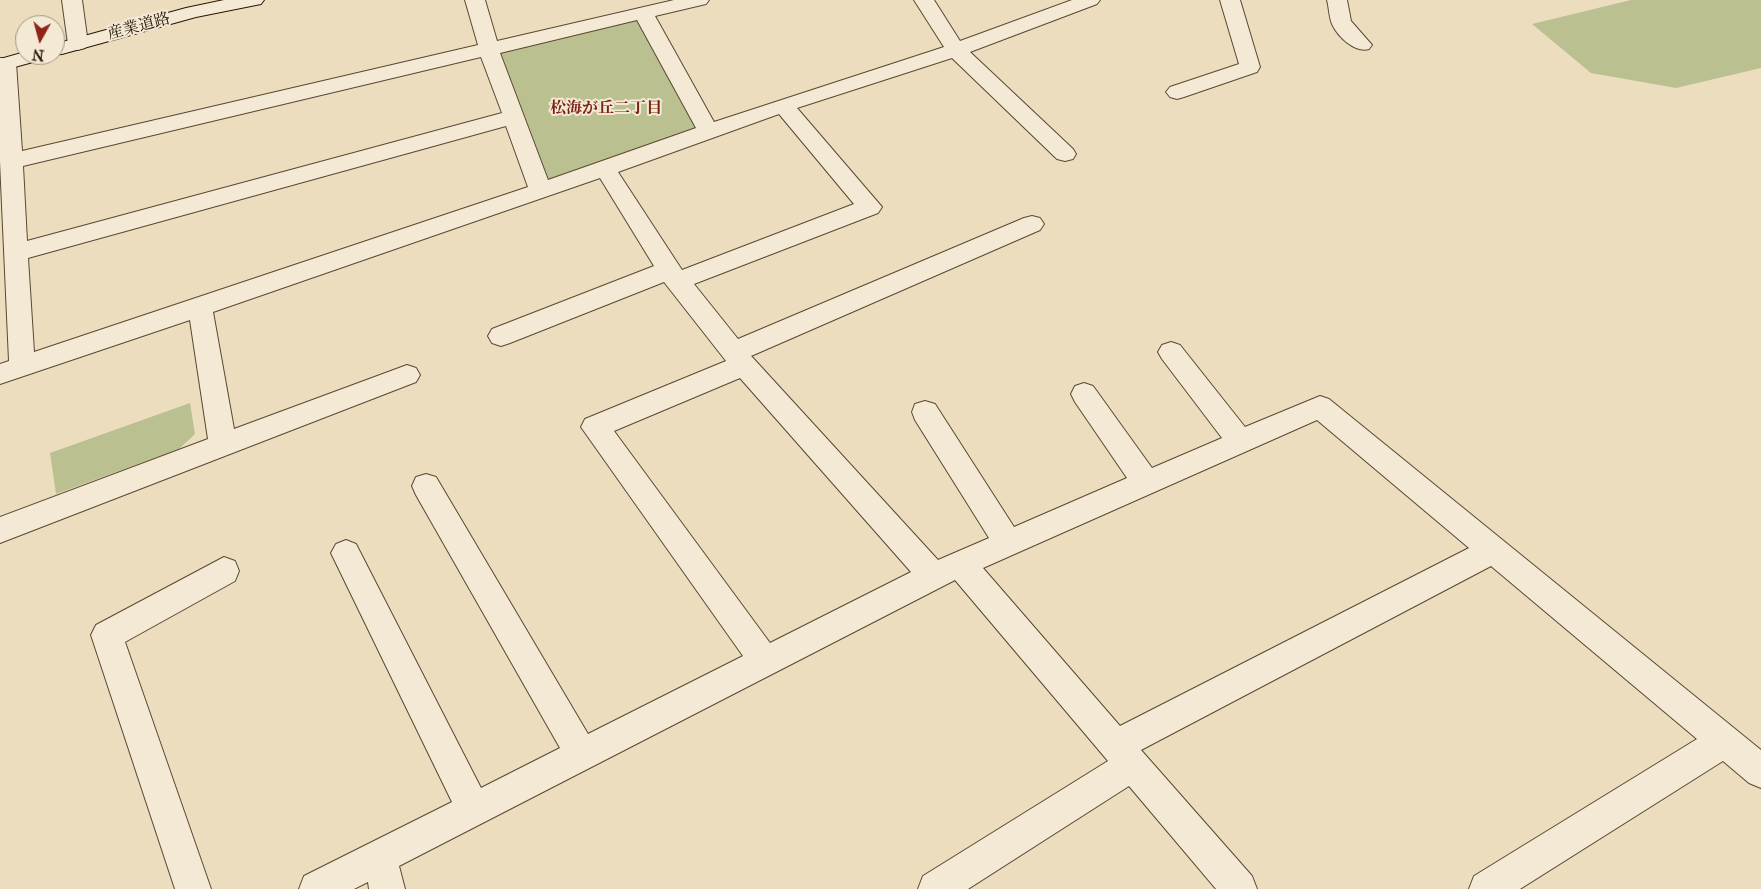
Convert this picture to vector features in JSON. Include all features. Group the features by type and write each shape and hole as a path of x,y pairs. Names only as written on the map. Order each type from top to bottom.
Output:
{"street":[{"path":"72,0 78,44"},
{"name":"産業道路","path":"65,47 193,12 254,0"},
{"path":"476,0 489,50 541,192"},
{"path":"11,161 699,0"},
{"path":"924,0 956,50 1065,154"},
{"path":"0,374 541,192 783,105 956,50 1090,0"},
{"path":"1177,92 1250,67 1230,0"},
{"path":"1337,0 1341,23 1362,45"},
{"path":"643,13 708,132"},
{"path":"3,64 11,161 22,366"},
{"path":"501,336 870,208 783,105"},
{"path":"16,253 513,117"},
{"path":"605,169 674,275 739,358 1124,755 1239,889"},
{"path":"764,660 596,427 739,358 1032,224"},
{"path":"200,306 224,444"},
{"path":"1171,352 1240,441"},
{"path":"0,530 407,375"},
{"path":"1084,394 1146,482"},
{"path":"317,889 580,753 946,570 1320,407 1761,771"},
{"path":"925,412 1008,543"},
{"path":"426,486 580,753"},
{"path":"936,889 1124,755 1494,550"},
{"path":"346,553 472,809"},
{"path":"193,889 107,635 224,571"},
{"path":"1487,889 1724,741"},
{"path":"379,856 387,889"}],"green space":[{"path":"1631,0 1761,0 1761,68 1676,88 1591,73 1532,24"},
{"path":"643,13 709,132 541,191 489,50"},
{"path":"190,403 195,434 179,449 56,494 50,453"}],"district":[{"name":"松海が丘二丁目","path":"606,109"}]}
